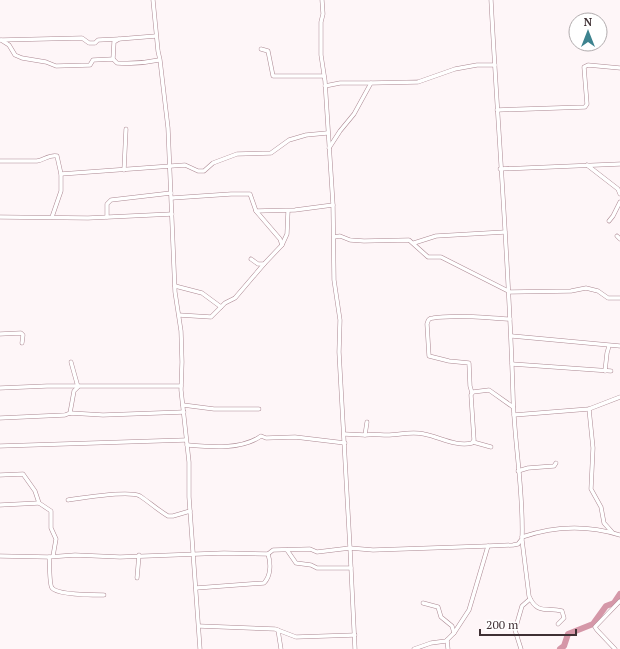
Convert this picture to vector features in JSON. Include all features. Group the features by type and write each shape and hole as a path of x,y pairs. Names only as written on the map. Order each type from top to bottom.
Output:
{"street":[{"path":"153,0 156,36 168,128 175,286 179,315 182,362 181,386 187,445 190,511 200,649"},
{"path":"322,0 323,14 320,37 325,86 333,205 334,280 340,320 339,352 355,649"},
{"path":"491,0 500,170 510,292 513,407 522,538 530,599 543,611 562,611 564,618 558,624"},
{"path":"0,40 82,38 91,43 96,43 98,40 156,36"},
{"path":"119,39 114,42 113,58 117,63 146,63 159,60"},
{"path":"0,40 9,45 17,56 56,66 90,65 94,60 113,58"},
{"path":"262,49 268,51 273,76 324,76"},
{"path":"325,86 340,83 418,82 455,69 477,65 494,65"},
{"path":"497,110 585,107 587,104 584,67 588,65 620,68"},
{"path":"329,148 340,131 354,114 371,83"},
{"path":"124,170 126,129"},
{"path":"61,174 124,170 138,167 186,166 198,171 204,171 213,163 237,154 271,153 289,140 306,135 327,133"},
{"path":"0,161 16,162 43,160 54,155 58,158 61,174 61,192 52,217"},
{"path":"500,170 620,164"},
{"path":"587,165 618,190 620,194"},
{"path":"107,217 108,204 112,200 171,193"},
{"path":"172,198 250,194 256,211 280,239 282,245"},
{"path":"609,221 620,202"},
{"path":"256,211 288,211 333,205"},
{"path":"179,315 210,318 221,307 235,298 282,245 287,234 288,211"},
{"path":"0,218 107,217 172,214"},
{"path":"414,243 436,236 505,232"},
{"path":"334,236 340,236 350,240 364,241 406,239 414,243 428,257 441,257 510,292 571,291 586,288 598,291 608,298 620,298"},
{"path":"617,236 620,239"},
{"path":"251,259 258,264 264,264"},
{"path":"175,286 202,292 221,307"},
{"path":"473,442 472,392 470,386 469,363 449,361 429,356 426,324 428,320 432,318 510,319"},
{"path":"0,334 21,333 22,344"},
{"path":"512,336 620,346"},
{"path":"605,370 609,346"},
{"path":"71,362 78,387"},
{"path":"512,364 611,371"},
{"path":"0,388 53,386 181,386"},
{"path":"70,413 74,391 78,387"},
{"path":"472,392 488,390 513,407"},
{"path":"514,415 589,409 620,397"},
{"path":"183,405 214,409 259,409"},
{"path":"589,409 593,448 591,489 601,507 604,523 612,532"},
{"path":"0,418 65,415 70,413 103,415 184,412"},
{"path":"365,435 367,431 367,422"},
{"path":"344,434 387,435 401,432 424,434 446,441 466,444 473,442 491,448"},
{"path":"187,445 229,446 253,441 261,436 266,438 295,437 345,443"},
{"path":"0,446 53,443 104,444 186,440"},
{"path":"518,471 528,468 554,466 556,463"},
{"path":"0,475 23,474 35,491 40,503 51,511 51,528 56,539 51,557 51,584 54,589 60,592 82,595 104,595"},
{"path":"68,500 128,494 139,496 168,516 190,511"},
{"path":"0,505 40,503"},
{"path":"0,556 51,557 75,554 110,557 224,553 268,554 272,550 310,548 317,552 350,548 373,550 513,545 518,544 522,538 537,532 587,527 620,535"},
{"path":"414,649 447,640 454,633 469,610 488,546"},
{"path":"287,550 296,562 311,565 317,568 351,568"},
{"path":"196,588 264,583 268,579 270,560 268,554"},
{"path":"137,578 139,555"},
{"path":"521,649 515,630 522,606 530,599"},
{"path":"615,649 596,630 595,627 620,601"},
{"path":"423,603 438,607 442,617 452,626 454,633"},
{"path":"199,626 278,630 296,637 355,635"},
{"path":"278,630 281,649"},
{"path":"447,640 448,649"}],"waterway":[{"path":"560,649 564,646 568,634 593,624 606,606 614,603 620,594"}]}
